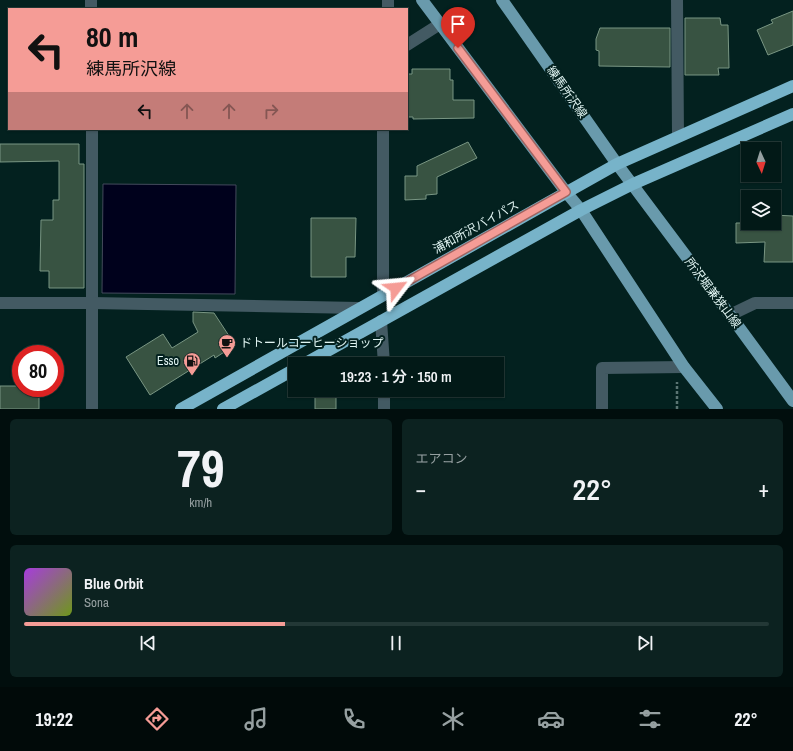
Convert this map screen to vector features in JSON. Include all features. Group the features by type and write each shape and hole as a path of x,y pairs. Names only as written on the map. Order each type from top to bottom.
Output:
{"highway":[{"name":"浦和所沢バイパス","path":"181,409 617,164 793,86"},
{"path":"317,357 581,210 633,184 793,114"},
{"path":"223,409 288,373"}],"main road":[{"path":"422,0 581,210 684,367 717,409"},
{"name":"練馬所沢線","path":"502,0 617,164 633,184"},
{"name":"所沢堀兼狭山線","path":"633,184 793,402"}],"street":[{"path":"677,0 678,136"},
{"path":"408,44 440,24"},
{"path":"92,130 92,409"},
{"path":"383,130 383,295"},
{"path":"0,303 92,303 359,308"},
{"path":"730,315 755,303 793,303"},
{"path":"382,321 384,357"},
{"path":"602,409 602,368 684,367"},
{"path":"384,397 384,409"}],"path":[{"path":"677,409 677,381 684,367"}],"water":[{"path":"103,184 236,185 235,294 102,293"}],"building":[{"path":"793,11 793,45 768,55 757,30 773,23 771,20"},
{"path":"685,18 720,18 721,25 728,25 729,68 718,68 719,75 685,75"},
{"path":"600,28 670,28 670,67 599,66 599,51 596,50 596,39"},
{"path":"412,69 450,69 450,80 453,80 453,100 474,100 474,118 413,119 413,117 408,117 408,74 412,74"},
{"path":"468,142 477,158 437,177 437,194 426,195 426,199 405,200 405,176 417,176 417,166"},
{"path":"0,144 79,144 79,164 84,164 84,288 49,288 49,271 40,271 41,220 53,220 53,200 59,200 59,161 0,162"},
{"path":"781,215 793,216 793,262 764,262 765,242 736,243 736,223 741,223 741,230 781,230"},
{"path":"311,218 356,218 355,257 346,257 346,277 311,277"},
{"path":"193,312 214,313 235,345 215,358 214,355 150,395 126,357 163,334 172,348 198,332 193,322"},
{"path":"0,386 12,386 12,397 39,397 39,409 0,409"},
{"path":"315,397 336,397 336,409 315,409"}],"place":[{"name":"ドトールコーヒーショップ","path":"227,358"},
{"name":"Esso","path":"192,376"}],"route":[{"path":"396,288 566,192 458,48"}]}
